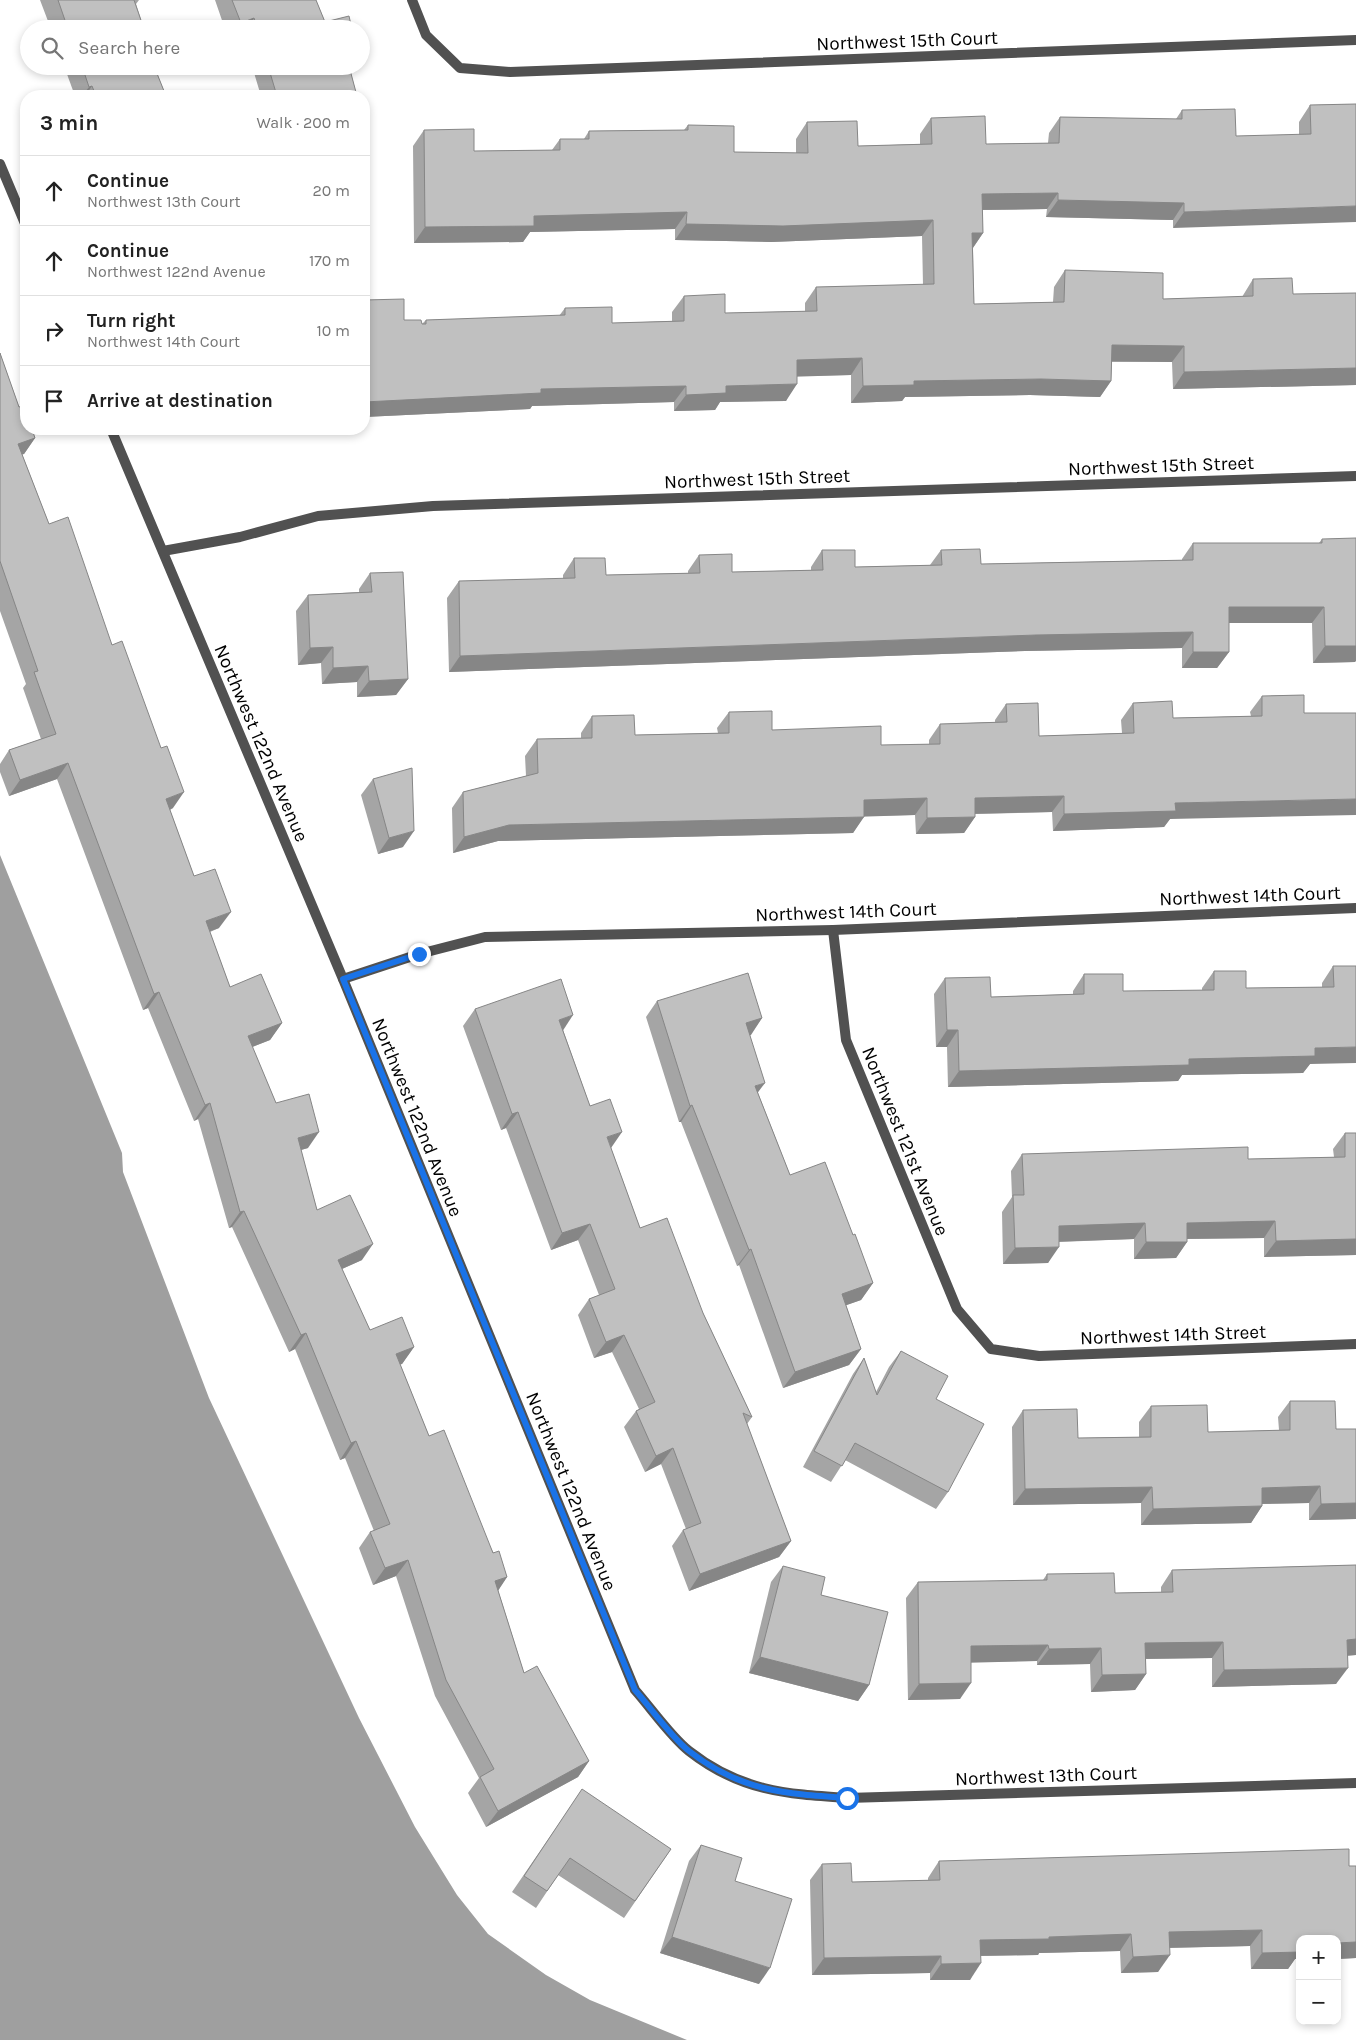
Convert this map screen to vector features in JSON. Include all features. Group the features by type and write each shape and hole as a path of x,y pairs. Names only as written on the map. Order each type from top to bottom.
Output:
{"street":[{"name":"Northwest 15th Court","path":"412,0 426,35 460,68 510,72 1356,40"},
{"path":"0,164 20,212"},
{"name":"Northwest 122nd Avenue","path":"114,435 343,979 635,1690 688,1750 739,1782"},
{"name":"Northwest 15th Street","path":"163,551 240,536 318,516 433,506 1356,476"},
{"name":"Northwest 14th Court","path":"343,979 419,954 484,937 833,930 1356,908"},
{"name":"Northwest 121st Avenue","path":"833,930 846,1040 957,1309 991,1349"},
{"name":"Northwest 14th Street","path":"991,1349 1039,1356 1356,1344"},
{"name":"Northwest 13th Court","path":"739,1782 789,1794 847,1798 1356,1783"}],"shaded area":[{"path":"0,855 122,1153 123,1172 209,1398 359,1718 415,1827 457,1895 488,1934 546,1975 590,2000 687,2040 0,2040"}],"building":[{"path":"58,0 134,0 141,20 65,20"},
{"path":"232,0 316,0 324,20 255,20 254,18 240,20"},
{"path":"349,16 350,20 333,20"},
{"path":"85,75 158,75 164,90 94,90 92,86 89,87"},
{"path":"271,75 351,75 355,90 275,90"},
{"path":"1356,104 1356,206 1184,212 1184,203 1058,200 1058,193 982,194 983,233 972,233 974,304 1064,302 1065,270 1163,273 1163,299 1253,296 1253,279 1292,278 1293,294 1356,293 1356,368 1184,372 1184,346 1112,345 1111,381 1041,379 914,381 914,385 863,386 862,358 797,360 797,384 726,386 726,393 686,395 686,386 541,389 541,393 370,402 370,300 404,299 404,320 421,320 422,324 426,324 426,320 565,315 565,308 612,307 612,323 684,321 684,296 725,294 725,313 817,311 816,287 934,284 933,220 783,226 686,224 687,212 534,216 534,226 425,227 424,130 474,129 474,151 560,150 560,139 589,139 589,131 688,130 688,125 734,126 734,152 808,153 807,122 857,121 858,146 932,144 931,118 985,116 986,144 1059,143 1060,117 1182,119 1182,110 1235,109 1236,136 1311,134 1310,105"},
{"path":"0,353 20,407 20,435 34,435 35,438 18,444 49,524 68,517 112,645 122,641 161,748 167,746 184,792 166,799 194,876 215,869 231,912 206,921 230,987 261,974 282,1023 248,1036 276,1103 309,1094 319,1132 298,1138 317,1210 350,1195 373,1244 338,1260 370,1330 402,1317 414,1347 396,1354 429,1436 444,1430 493,1553 499,1551 507,1577 495,1581 524,1673 537,1666 589,1761 498,1811 480,1777 494,1769 446,1680 408,1560 385,1568 370,1532 390,1524 356,1441 351,1443 306,1333 301,1335 244,1211 240,1212 210,1103 205,1105 159,992 154,994 68,763 20,780 9,750 56,734 34,672 38,671 0,561"},
{"path":"1356,538 1356,646 1325,646 1324,607 1229,607 1229,652 1193,652 1193,632 1036,635 460,656 459,581 575,578 574,558 605,558 606,575 700,573 699,555 732,554 732,572 823,570 822,550 855,550 855,567 942,565 941,550 980,549 981,564 1193,560 1193,543 1322,543 1322,539"},
{"path":"403,572 408,679 369,681 368,666 333,668 333,647 310,648 308,595 372,592 370,573"},
{"path":"1304,695 1304,713 1356,713 1356,799 1175,803 1176,811 1064,814 1064,796 975,798 975,817 927,818 927,798 864,800 864,817 509,825 464,837 463,792 538,773 537,739 592,738 592,716 634,715 635,735 729,733 729,712 772,711 772,730 881,726 881,745 940,744 940,724 1007,722 1006,704 1038,703 1039,736 1134,733 1133,703 1172,701 1173,718 1262,716 1262,696"},
{"path":"412,768 414,831 389,838 373,779"},
{"path":"1333,966 1356,966 1356,1047 1315,1048 1315,1056 1189,1059 1189,1065 959,1071 958,1030 947,1030 945,978 990,977 991,997 1084,994 1084,974 1123,974 1123,991 1214,990 1214,971 1246,971 1246,988 1334,987"},
{"path":"748,973 762,1018 746,1023 765,1083 755,1086 790,1175 825,1162 873,1283 842,1294 861,1349 795,1372 751,1249 749,1250 692,1105 690,1106 657,1001"},
{"path":"561,979 573,1015 559,1020 590,1106 610,1099 622,1132 607,1137 640,1228 667,1218 703,1313 752,1417 743,1413 791,1541 700,1574 683,1530 701,1523 673,1448 656,1456 636,1411 655,1402 624,1335 606,1342 589,1299 615,1289 590,1224 562,1233 518,1112 512,1114 475,1009"},
{"path":"1345,1133 1356,1133 1356,1239 1276,1241 1275,1221 1187,1223 1187,1242 1146,1242 1145,1223 1059,1226 1059,1247 1015,1248 1013,1195 1024,1195 1022,1154 1248,1147 1248,1159 1345,1157"},
{"path":"901,1351 948,1376 936,1399 984,1424 948,1492 855,1443 842,1466 814,1451 864,1358 877,1395"},
{"path":"1290,1401 1335,1401 1336,1429 1356,1429 1356,1503 1321,1504 1320,1486 1262,1488 1262,1506 1153,1509 1152,1487 1025,1489 1023,1410 1077,1409 1078,1438 1151,1437 1151,1406 1207,1405 1208,1432 1290,1430"},
{"path":"1356,1565 1356,1639 1347,1640 1348,1668 1224,1670 1223,1642 1145,1643 1146,1674 1102,1675 1101,1648 1049,1649 1048,1645 971,1646 971,1683 919,1684 918,1582 1047,1580 1047,1574 1114,1573 1115,1593 1173,1592 1172,1570"},
{"path":"783,1566 825,1577 821,1595 888,1612 869,1685 760,1657"},
{"path":"582,1789 671,1849 635,1901 570,1858 547,1891 524,1876"},
{"path":"701,1845 742,1858 735,1881 792,1899 770,1968 672,1937"},
{"path":"1349,1849 1349,1866 1356,1866 1356,1942 1341,1943 1341,1935 1296,1935 1296,1952 1262,1953 1262,1930 1169,1932 1170,1955 1133,1957 1131,1934 1049,1937 1049,1939 980,1940 981,1963 941,1964 941,1956 824,1958 822,1864 851,1863 852,1882 940,1880 939,1861"}],"route":[{"path":"419,954 343,979 635,1690 688,1750 739,1782 789,1794 847,1798"}]}
